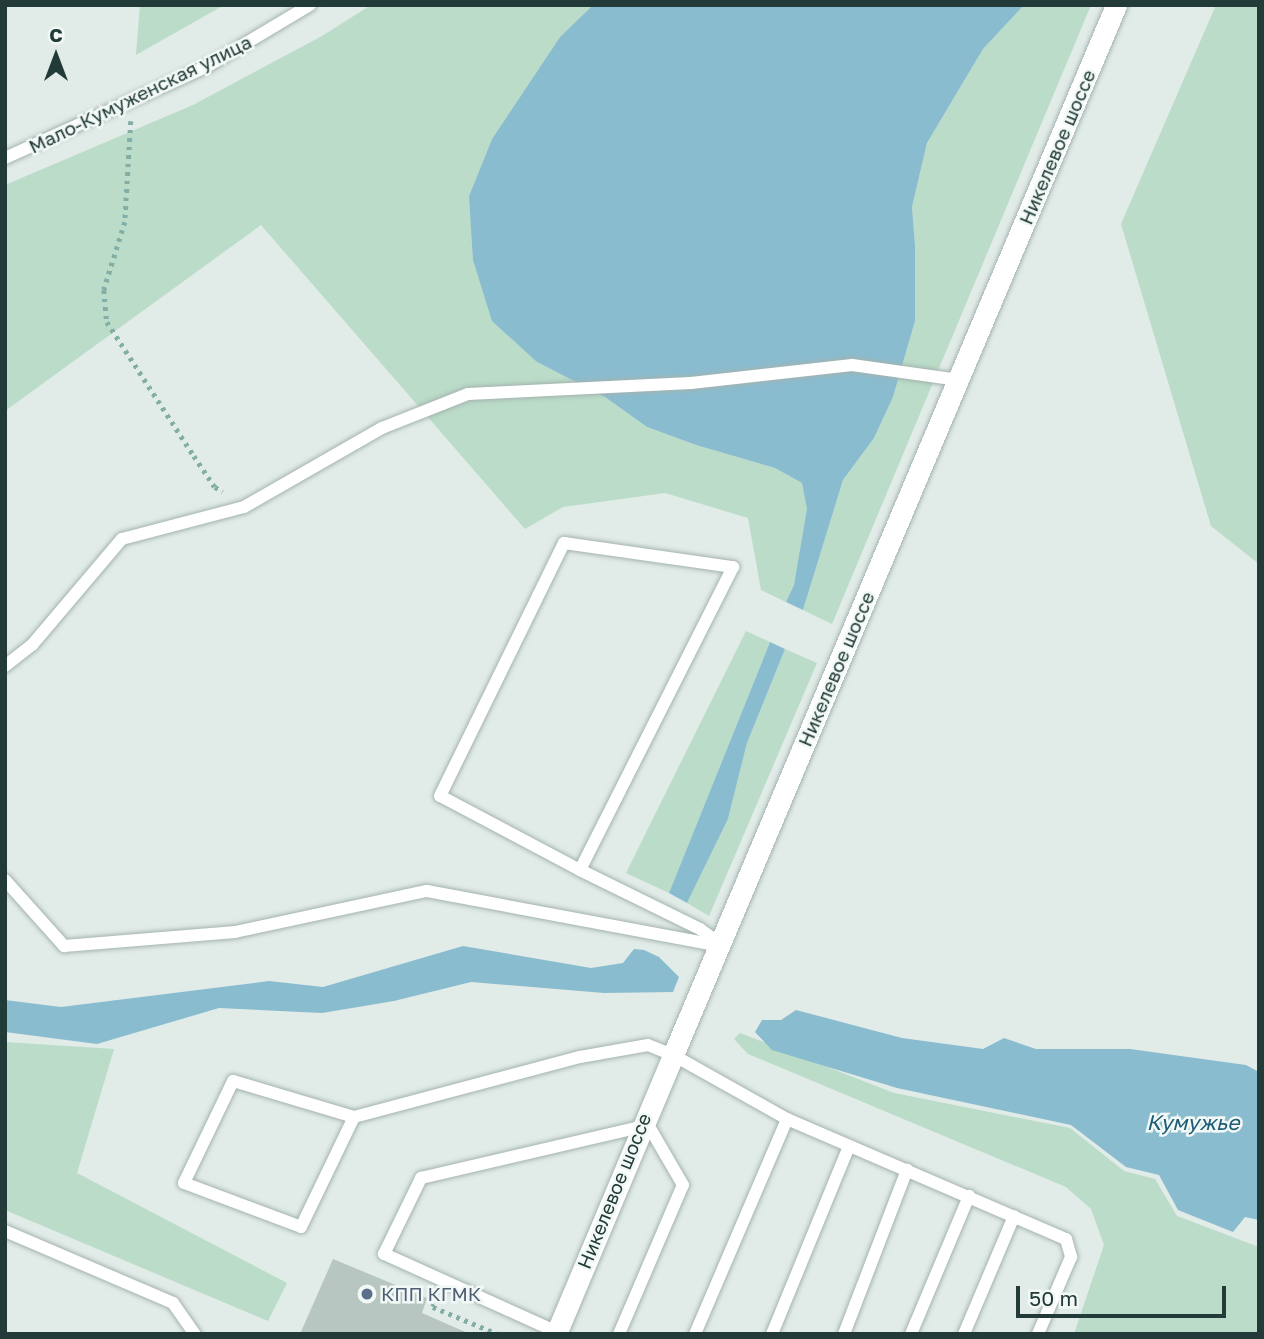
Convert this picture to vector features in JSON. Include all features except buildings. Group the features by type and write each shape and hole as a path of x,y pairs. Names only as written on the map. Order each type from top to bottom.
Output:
{"street":[{"name":"Никелевое шоссе","path":"556,1333 642,1123 722,946 1116,5"}],"lane":[{"name":"Мало-Кумуженская улица","path":"5,158 132,103 206,66 310,5"},
{"path":"5,666 32,645 122,539 244,507 382,428 468,394 691,383 852,365 959,380"},
{"path":"580,870 733,567 564,543 440,796 580,870 700,929 722,946"},
{"path":"5,880 64,946 235,932 427,891 722,946"},
{"path":"354,1117 301,1227 184,1183 233,1082 354,1117 615,1049 648,1045 673,1055 787,1119 1066,1239 1071,1257 1038,1334"},
{"path":"695,1334 787,1119"},
{"path":"556,1333 384,1254 421,1178 642,1123 683,1185 619,1334"},
{"path":"772,1334 849,1146"},
{"path":"844,1334 907,1170"},
{"path":"911,1334 969,1196"},
{"path":"964,1334 1014,1216"},
{"path":"5,1231 173,1303 195,1334"}],"path":[{"path":"132,103 125,222 104,290 107,322 215,486 244,507"}],"green space":[{"path":"140,5 224,5 136,55"},
{"path":"371,5 593,5 560,37 492,139 469,196 537,362 605,397 647,427 696,445 775,468 802,483 808,509 794,585 786,602 761,590 748,518 665,493 563,507 525,529 261,225 5,411 5,185 193,105 322,36"},
{"path":"1024,5 1091,5 832,624 803,610 843,480 874,438 893,397 915,321 912,207 927,143 983,49"},
{"path":"1216,5 1259,5 1259,564 1211,526 1121,224"},
{"path":"746,631 770,642 669,893 626,873"},
{"path":"785,649 817,663 709,916 687,903 728,819 747,743"},
{"path":"740,1033 894,1093 1070,1128 1124,1171 1155,1179 1177,1216 1259,1247 1259,1334 1074,1334 1104,1245 1091,1209 1066,1187 748,1054 734,1039"},
{"path":"5,1042 114,1049 77,1173 287,1283 268,1321 5,1210"}],"water":[{"path":"593,5 1024,5 983,49 927,143 912,207 915,321 893,397 874,438 843,480 803,610 786,602 794,585 807,509 802,483 775,468 696,445 647,427 605,397 537,362 492,321 473,260 469,196 492,139 560,37"},
{"path":"770,642 785,649 747,743 728,819 687,903 669,893"},
{"path":"463,946 591,968 623,963 634,949 644,950 659,957 679,977 673,992 604,993 471,982 394,1001 322,1013 219,1008 97,1044 5,1032 5,1000 61,1007 269,981 323,987"},
{"name":"Кумужье","path":"796,1010 902,1038 983,1049 1004,1038 1036,1049 1130,1049 1246,1065 1259,1072 1259,1220 1245,1217 1233,1232 1178,1210 1159,1175 1126,1167 1071,1125 897,1088 772,1050 755,1032 762,1020 781,1020"}],"place":[{"name":"КПП КГМК","path":"367,1294"}]}
